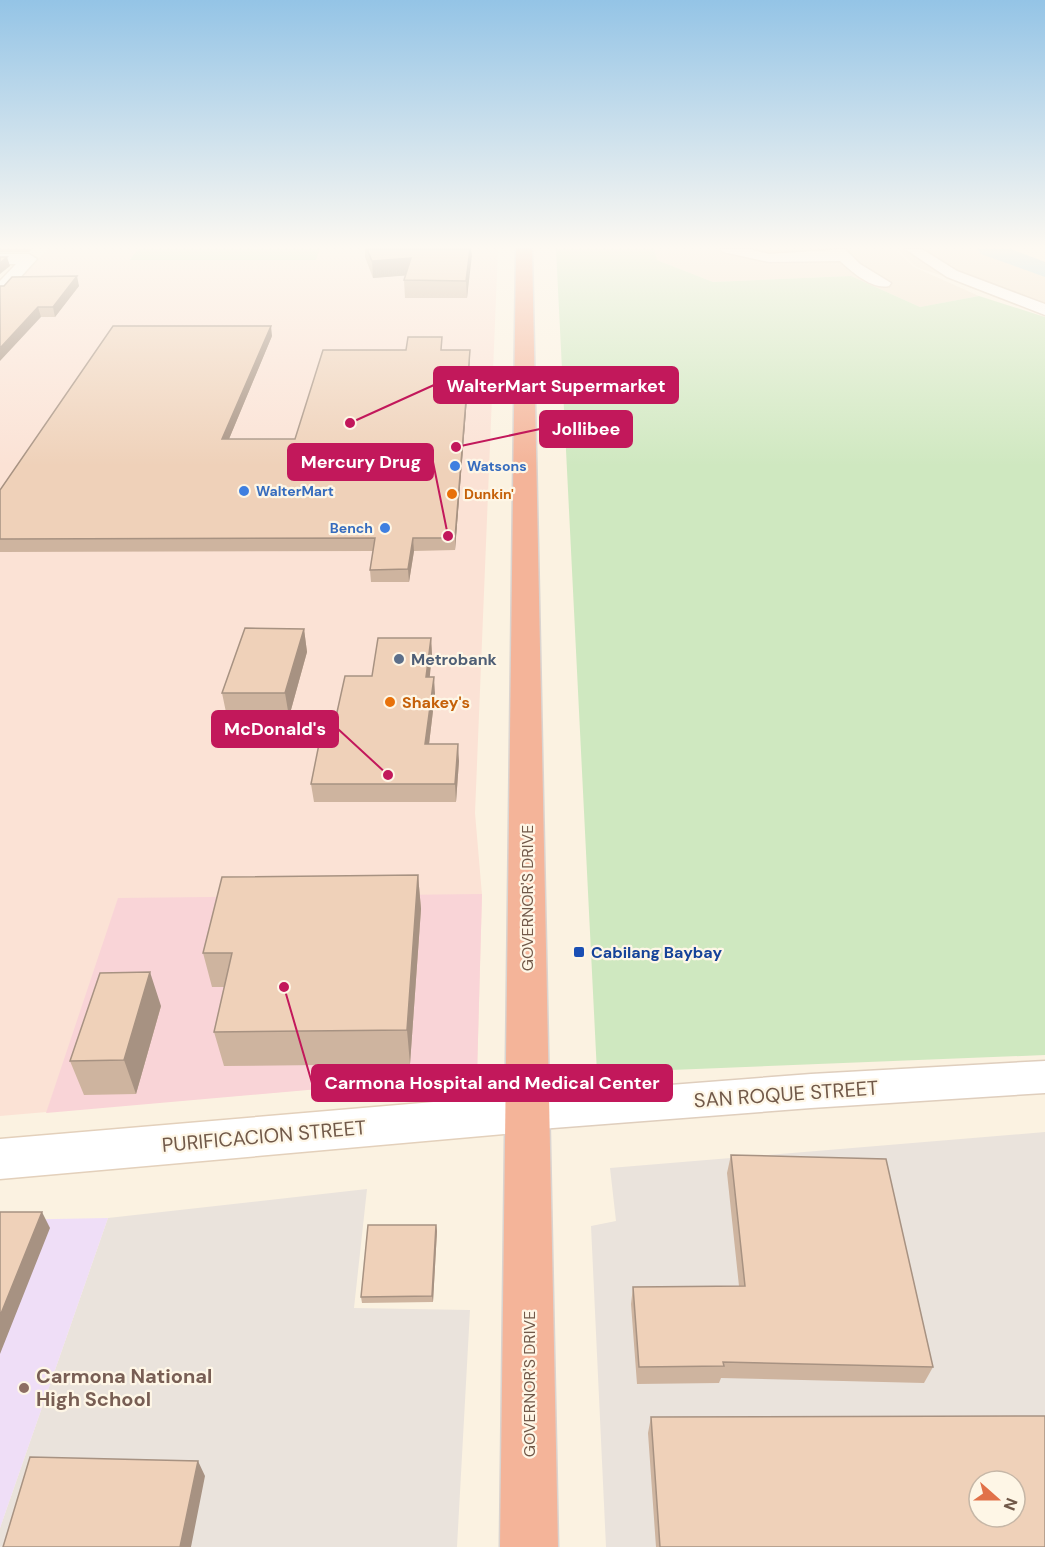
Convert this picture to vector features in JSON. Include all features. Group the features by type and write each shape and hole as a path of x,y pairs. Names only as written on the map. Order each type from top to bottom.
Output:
{"highway":[{"name":"GOVERNOR'S DRIVE","path":"524,321 529,1547"}],"street":[{"name":"SAN ROQUE STREET","path":"527,1113 811,1091 1045,1077"},
{"name":"PURIFICACION STREET","path":"0,1159 527,1113"}],"shaded area":[{"path":"0,321 495,321 475,813 482,895 477,1075 0,1116"},
{"path":"482,894 477,1075 46,1113 118,898"},
{"path":"1045,1132 1045,1547 606,1547 591,1226 616,1221 610,1168"},
{"path":"367,1189 354,1308 470,1310 457,1547 0,1547 0,1528 108,1218"},
{"name":"Carmona National High School","path":"108,1218 0,1528 0,1220"}],"green space":[{"path":"560,321 1045,321 1045,1055 597,1073"}],"building":[{"path":"0,321 25,321 0,348"},
{"name":"WalterMart","path":"113,326 271,326 222,439 295,439 323,350 406,350 408,337 442,337 441,350 470,350 455,538 413,538 408,569 370,570 375,538 0,539 0,490"},
{"path":"245,628 304,629 285,693 222,693"},
{"path":"378,638 431,638 426,677 434,677 425,744 458,744 455,784 311,784 319,744 330,744 345,676 372,676"},
{"path":"418,875 407,1030 214,1032 232,953 203,953 222,877"},
{"path":"150,972 124,1060 70,1061 100,973"},
{"path":"731,1155 886,1159 933,1367 723,1362 724,1366 639,1367 633,1287 745,1286"},
{"path":"0,1212 42,1212 0,1316"},
{"path":"368,1225 436,1225 432,1296 361,1297"},
{"path":"1045,1416 1045,1547 660,1547 651,1417"},
{"path":"30,1457 198,1461 180,1547 3,1547"}],"place":[{"name":"WalterMart Supermarket","path":"350,423"},
{"name":"Jollibee","path":"456,447"},
{"name":"Watsons","path":"455,466"},
{"name":"WalterMart","path":"244,491"},
{"name":"Dunkin'","path":"452,494"},
{"name":"Bench","path":"385,528"},
{"name":"Mercury Drug","path":"448,536"},
{"name":"Metrobank","path":"399,659"},
{"name":"Shakey's","path":"390,702"},
{"name":"McDonald's","path":"388,775"},
{"name":"Cabilang Baybay","path":"579,952"},
{"name":"Carmona Hospital and Medical Center","path":"284,987"},
{"name":"Carmona National High School","path":"24,1388"}]}
